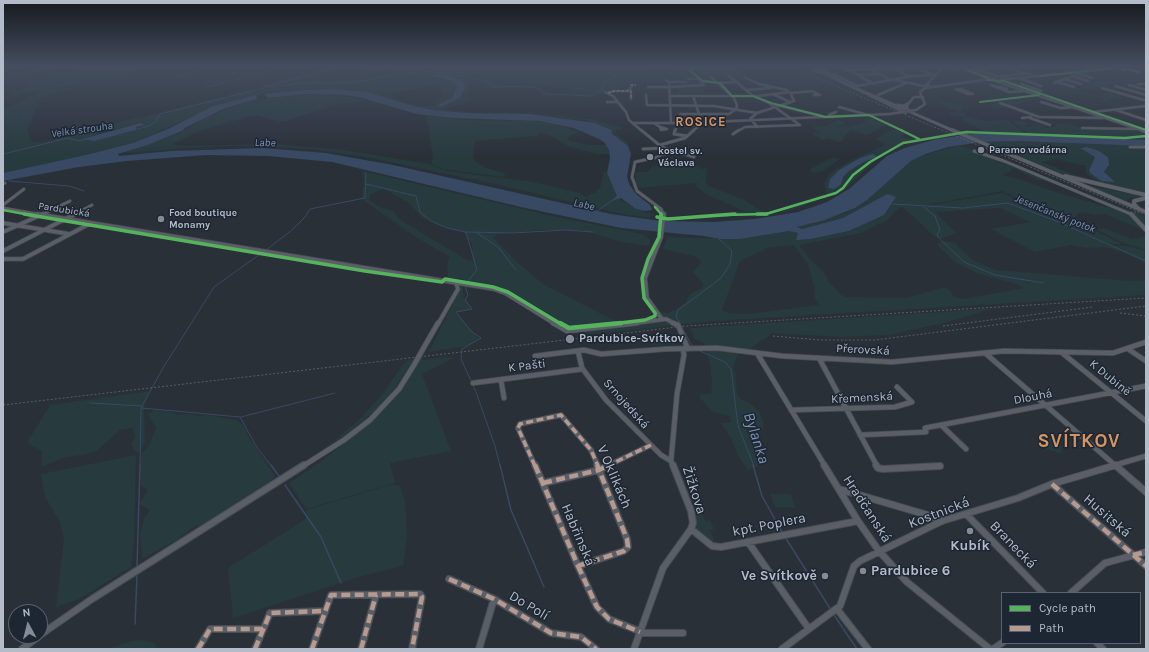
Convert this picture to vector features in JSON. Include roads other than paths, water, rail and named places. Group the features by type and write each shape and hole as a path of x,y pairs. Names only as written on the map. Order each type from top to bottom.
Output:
{"main road":[{"path":"876,97 1056,173 1146,196"},
{"path":"880,97 957,132"},
{"path":"892,103 902,106 908,104 906,108 910,111"},
{"path":"990,146 1033,166 1146,212"},
{"path":"1033,166 1077,181 1146,196"},
{"path":"1146,196 1136,200 1133,203 1146,212"}],"street":[{"path":"612,97 618,102 633,123 639,127 644,135 663,148 672,152 694,157"},
{"path":"647,97 648,107 670,105 715,106 757,113 795,101 793,97"},
{"path":"670,97 671,122"},
{"path":"693,97 702,122"},
{"path":"733,97 736,103 736,110"},
{"path":"757,97 824,117"},
{"path":"781,97 791,102"},
{"path":"873,97 906,112"},
{"path":"908,104 914,98 919,97"},
{"path":"633,123 738,121 889,114 916,110 924,105 923,97"},
{"path":"1048,97 1146,130"},
{"path":"1128,97 1146,104"},
{"path":"1134,97 1145,100"},
{"path":"1139,101 1145,100"},
{"path":"733,134 745,127 800,125 766,101"},
{"path":"607,102 618,102"},
{"path":"1041,102 1061,108 1076,107"},
{"path":"1000,103 1037,117"},
{"path":"1091,112 1146,104"},
{"path":"840,107 869,115"},
{"path":"1114,109 1146,120"},
{"path":"680,114 729,114 736,110"},
{"path":"833,117 829,115 836,112"},
{"path":"751,120 757,113"},
{"path":"1022,118 1108,118"},
{"path":"1030,118 1050,125"},
{"path":"751,120 758,127"},
{"path":"738,121 745,127"},
{"path":"660,145 686,136 702,122"},
{"path":"639,127 642,124 647,123"},
{"path":"654,123 660,127"},
{"path":"1038,124 1045,123"},
{"path":"777,126 786,129"},
{"path":"676,128 674,134 686,136"},
{"path":"1082,128 1141,129"},
{"path":"1130,146 1146,147"},
{"path":"643,149 663,148"},
{"path":"663,148 664,151 654,159 635,162 632,177 635,187 645,198 662,210 664,217 661,235 645,278 647,298 662,318 671,320 678,325 688,349"},
{"path":"974,151 1004,161 1133,214 1146,230"},
{"path":"660,155 667,155 672,152"},
{"path":"3,207 24,189"},
{"path":"3,232 70,201"},
{"path":"3,251 92,205"},
{"name":"Pardubická","path":"3,207 501,291 569,332 662,318"},
{"path":"3,223 69,234"},
{"path":"3,259 23,259 91,223"},
{"path":"48,629 92,599 344,440 370,420 399,389 458,288 456,283"},
{"name":"Přerovská","path":"535,356 580,349 601,354 697,348 724,349 819,358 896,362 1011,351 1113,353 1146,342"},
{"name":"Srnojedská","path":"580,349 583,369 606,400 663,457 671,460"},
{"name":"Žižkova","path":"634,649 663,568 691,529 692,513 671,460 677,394 684,355 688,349"},
{"path":"1128,349 1146,361"},
{"name":"K Dubině","path":"1061,352 1146,421"},
{"name":"Hradčanská","path":"757,353 858,521 879,551 907,582 991,649"},
{"path":"985,353 1146,492"},
{"path":"819,358 878,468 938,468"},
{"name":"K Pašti","path":"474,383 583,369"},
{"path":"501,380 504,398"},
{"name":"Křemenská","path":"791,410 895,407 912,402 897,386"},
{"name":"Dlouhá","path":"860,435 925,430 941,424 1146,386"},
{"name":"V Oklikách","path":"518,425 562,416 590,447 627,539 628,546 624,551 578,566"},
{"path":"941,424 963,444 966,449"},
{"name":"Habřinská","path":"518,425 594,601 601,612 609,619 640,632"},
{"path":"543,482 599,470 651,445"},
{"name":"Kostnická","path":"782,649 837,609 844,598 854,566 860,560 942,521 1012,500 1052,484 1146,456"},
{"name":"Husitská","path":"1052,484 1146,566"},
{"path":"839,490 931,516 942,521"},
{"name":"Branecká","path":"966,514 1043,592"},
{"name":"kpt. Poplera","path":"691,529 715,547 858,521"},
{"path":"748,542 809,629"},
{"path":"1073,592 1105,562 1146,552"},
{"name":"Do Polí","path":"449,579 494,599 535,622 551,633 581,637 596,649"},
{"path":"312,649 330,595 422,595 412,649"},
{"path":"361,649 376,595"},
{"path":"479,649 494,599"},
{"path":"837,609 868,649"},
{"path":"255,649 270,613 324,611"},
{"path":"198,649 206,633 210,629 263,629"},
{"path":"640,632 683,633"},
{"path":"991,649 1001,644"}],"water":[{"path":"247,97 257,97 257,99 223,109 185,128 182,131 148,145 118,154 119,156 171,151 262,148 326,153 393,165 611,214 661,221 714,222 755,219 798,212 827,202 849,189 887,156 905,148 937,139 973,134 1018,134 1146,140 1146,146 1015,141 981,142 948,147 925,154 911,161 867,200 855,208 825,220 797,227 802,229 843,218 887,194 896,197 884,215 849,231 811,239 798,240 796,240 798,233 789,231 740,239 720,239 704,236 621,228 521,207 332,162 268,156 206,155 127,161 79,167 3,181 3,173 133,143 168,129 213,106"},
{"path":"360,97 385,97 409,105 433,110 467,113 530,114 595,123 612,130 611,133 628,146 631,154 627,177 629,184 636,194 650,205 652,210 646,211 636,209 621,198 611,201 617,196 607,173 610,158 609,150 604,142 574,128 539,121 453,118 417,114"},
{"path":"460,97 441,107 435,106 452,98"},
{"path":"140,123 145,125 136,127 136,130 94,141 83,139"},
{"path":"1087,147 1099,151 1108,157 1109,165 1104,172 1115,182 1102,181 1090,173 1089,170 1095,157 1080,148"},
{"path":"873,154 877,157 864,162 849,171 843,177 839,186 834,189 828,188 830,179 839,170 860,158"}],"waterway":[{"name":"Velká strouha","path":"137,129 149,126 156,121 160,114 226,97"},
{"name":"Velká strouha","path":"3,154 68,138 79,141 87,139"},
{"path":"265,251 292,230 305,217 310,209 365,198 366,173"},
{"path":"9,181 69,186 84,191"},
{"path":"366,184 416,196 420,212 431,221 447,228 466,232 477,270 468,281"},
{"name":"Labe","path":"597,211 613,200"},
{"name":"Jesenčanský potok","path":"892,204 963,208 1008,203 1056,221 1146,261"},
{"path":"924,207 935,216 940,230 937,234 938,237 964,262 995,275 1044,283"},
{"path":"467,232 512,233 566,230 593,232"},
{"path":"477,233 498,247 516,270"},
{"name":"Bylanka","path":"692,346 676,316 678,310 721,278 730,264 732,251 719,239"},
{"path":"140,466 141,408 163,368 214,287 263,252"},
{"path":"465,286 468,295 465,300 472,309 456,312 471,331 481,338 462,349 461,359 476,392 495,446 500,466"},
{"name":"Bylanka","path":"700,351 725,362 731,369 738,426 754,466"},
{"path":"241,417 335,393"},
{"path":"90,403 142,406"},
{"path":"142,408 240,417 256,446 271,466"},
{"path":"137,566 140,465"},
{"path":"271,465 279,476"},
{"path":"500,465 511,510 544,587"},
{"name":"Bylanka","path":"753,465 762,496 782,532"},
{"path":"285,485 321,537 341,583"},
{"name":"Bylanka","path":"785,537 831,610"},
{"path":"135,624 137,576"},
{"name":"Bylanka","path":"834,615 857,649"}],"tunnel":[{"path":"1134,213 1146,210"}],"railway":[{"path":"863,97 1146,215"},
{"path":"3,405 686,326 1146,298"},
{"path":"773,336 820,340 875,340 1146,306"},
{"path":"943,326 1093,307"},
{"path":"1120,313 1146,316"}],"place":[{"name":"Paramo vodárna","path":"981,150"},
{"name":"kostel sv. Václava","path":"650,157"},
{"name":"Food boutique Monamy","path":"161,219"},
{"name":"Pardubice-Svítkov","path":"570,339"},
{"name":"Kubík","path":"970,531"},
{"name":"Pardubice 6","path":"863,571"},
{"name":"Ve Svítkově","path":"825,576"}],"district":[{"name":"ROSICE","path":"701,122"},
{"name":"SVÍTKOV","path":"1079,442"}]}
